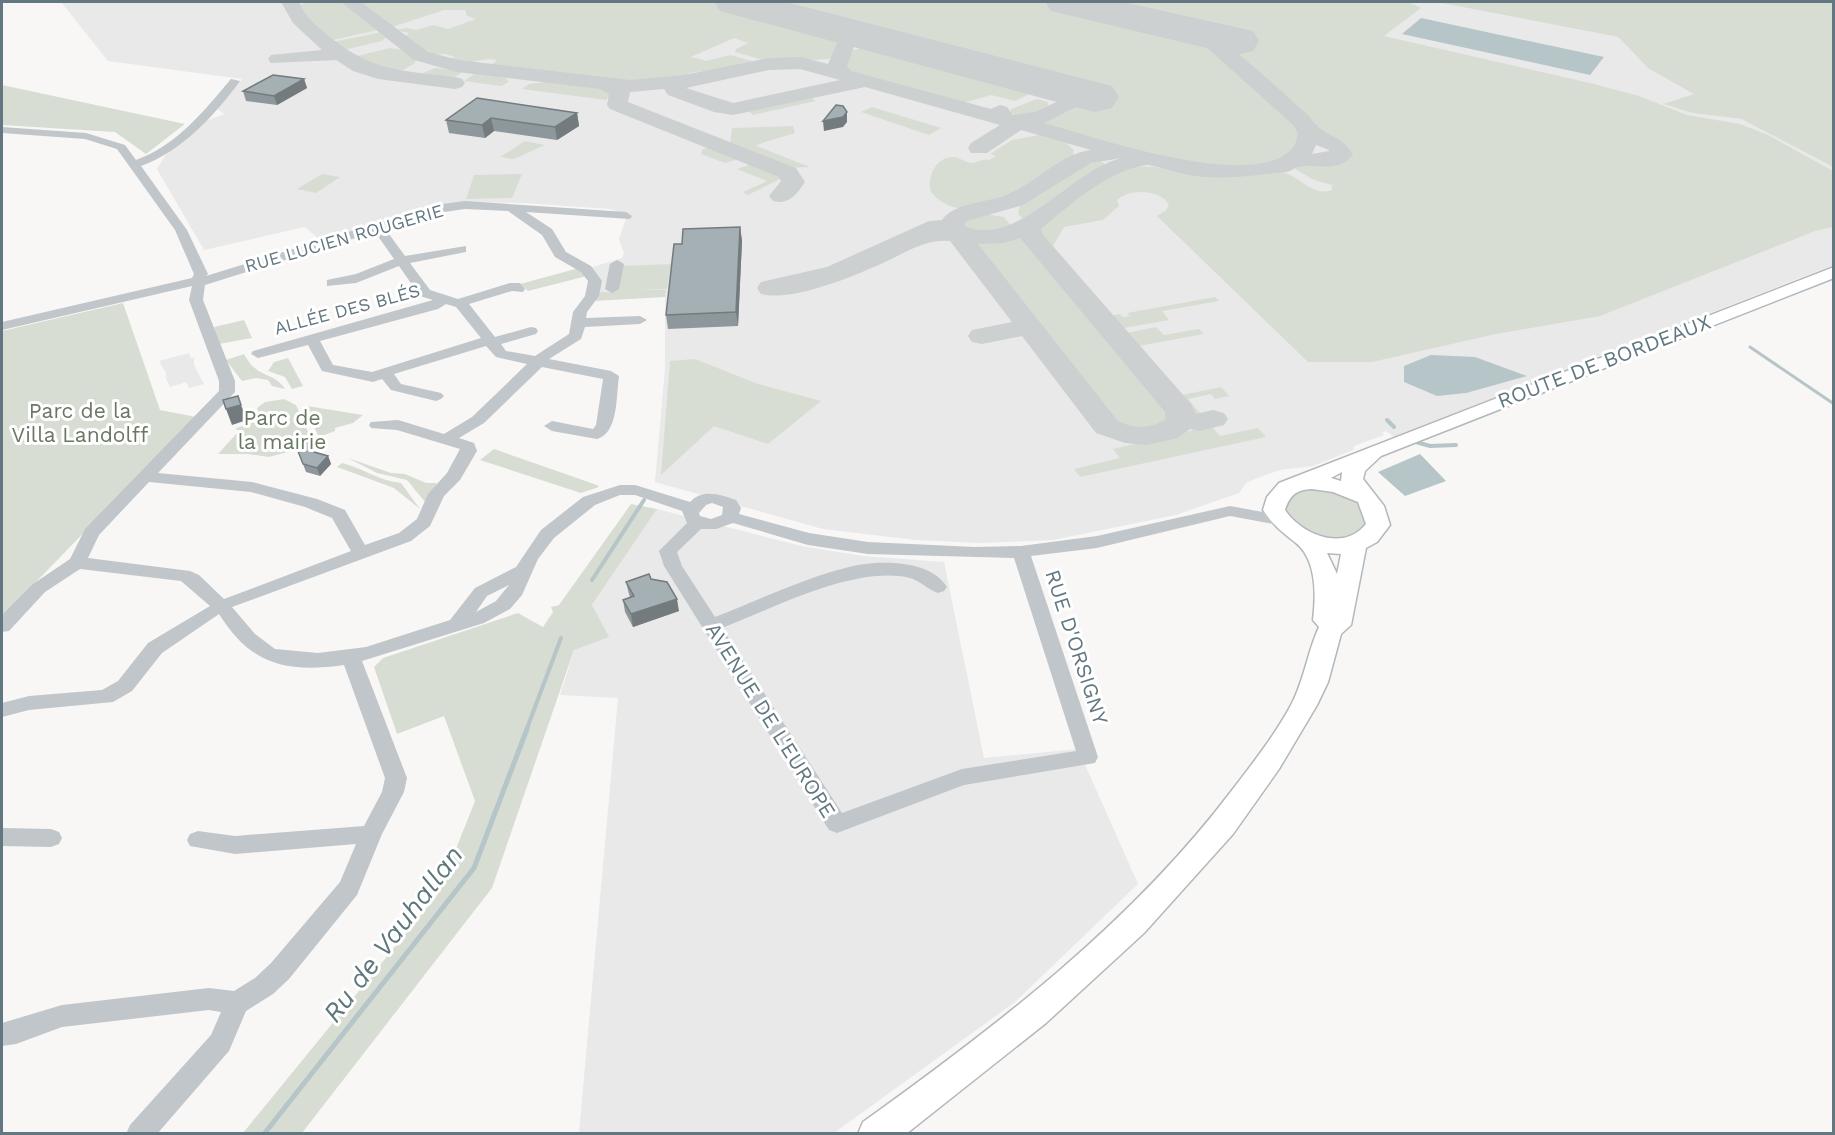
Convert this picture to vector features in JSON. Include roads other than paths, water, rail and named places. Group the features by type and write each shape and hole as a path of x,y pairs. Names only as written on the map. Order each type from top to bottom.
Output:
{"main road":[{"name":"ROUTE DE BORDEAUX","path":"1306,482 1337,466 1833,272"},
{"path":"1306,540 1339,546 1355,544 1374,533 1378,525 1373,506 1352,480 1352,475 1354,468 1375,451"},
{"path":"1330,629 1326,624 1330,594 1323,562 1306,540 1277,510 1285,489 1306,482 1336,484 1364,497"},
{"path":"876,1134 975,1062 1072,981 1170,885 1237,808 1283,741 1315,681 1330,629 1338,625 1355,544"}],"street":[{"path":"135,164 156,158 205,115 235,81"},
{"path":"2,130 98,138 121,147 181,230 195,257 191,286 229,387 219,401 91,533 77,563 39,588 2,626"},
{"name":"RUE LUCIEN ROUGERIE","path":"2,326 191,286 435,209 465,205 626,216"},
{"path":"456,441 547,353 576,336 580,312 592,296 595,281 586,269 560,254 554,238 511,207"},
{"path":"380,225 380,230 425,292 452,301 501,354 611,376 604,426 597,434 552,426"},
{"path":"332,283 366,278 402,261 461,249"},
{"path":"612,289 617,264"},
{"name":"ALLÉE DES BLÉS","path":"258,354 452,301 515,286 518,289"},
{"path":"579,323 640,320"},
{"path":"312,339 327,368 373,377 531,331"},
{"path":"386,373 396,387 436,396"},
{"path":"2,710 29,703 106,697 125,686 155,648 222,607 405,537 424,522 436,494 454,476 469,451 456,441 398,425 377,425"},
{"path":"146,477 252,487 339,514 362,553"},
{"path":"77,563 184,575 193,579 222,607 247,639 265,652 284,658 311,661 352,660 486,614 505,603 518,590 530,557 557,525 606,492 635,490 714,524 730,517 808,538 868,548 935,552 1021,552 1127,537 1230,511 1277,510"},
{"path":"694,515 706,499 719,499 732,508 730,517"},
{"name":"AVENUE DE L'EUROPE","path":"694,515 668,550 673,566 837,824 962,777 1088,757"},
{"name":"RUE D'ORSIGNY","path":"1021,552 1088,757"},
{"path":"711,625 851,572 873,569 920,574 932,578 938,587"},
{"path":"139,1134 220,1043 237,1004 264,986 280,971 349,888 371,834 393,792 396,778 352,660"},
{"path":"198,840 235,845 371,834"},
{"path":"2,837 51,838"},
{"path":"2,1034 16,1032 62,1016 209,999 237,1004"}],"waterway":[{"path":"1750,347 1834,404"},
{"path":"1387,420 1394,427"},
{"path":"1416,442 1430,446 1456,445"},
{"name":"Ru de Vauhallan","path":"592,580 644,500"},
{"name":"Ru de Vauhallan","path":"526,731 561,638"},
{"name":"Ru de Vauhallan","path":"264,1134 474,868 527,729"}],"park label":[{"name":"Parc de la Villa Landolff","path":"80,422"},
{"name":"Parc de la mairie","path":"282,429"}]}
